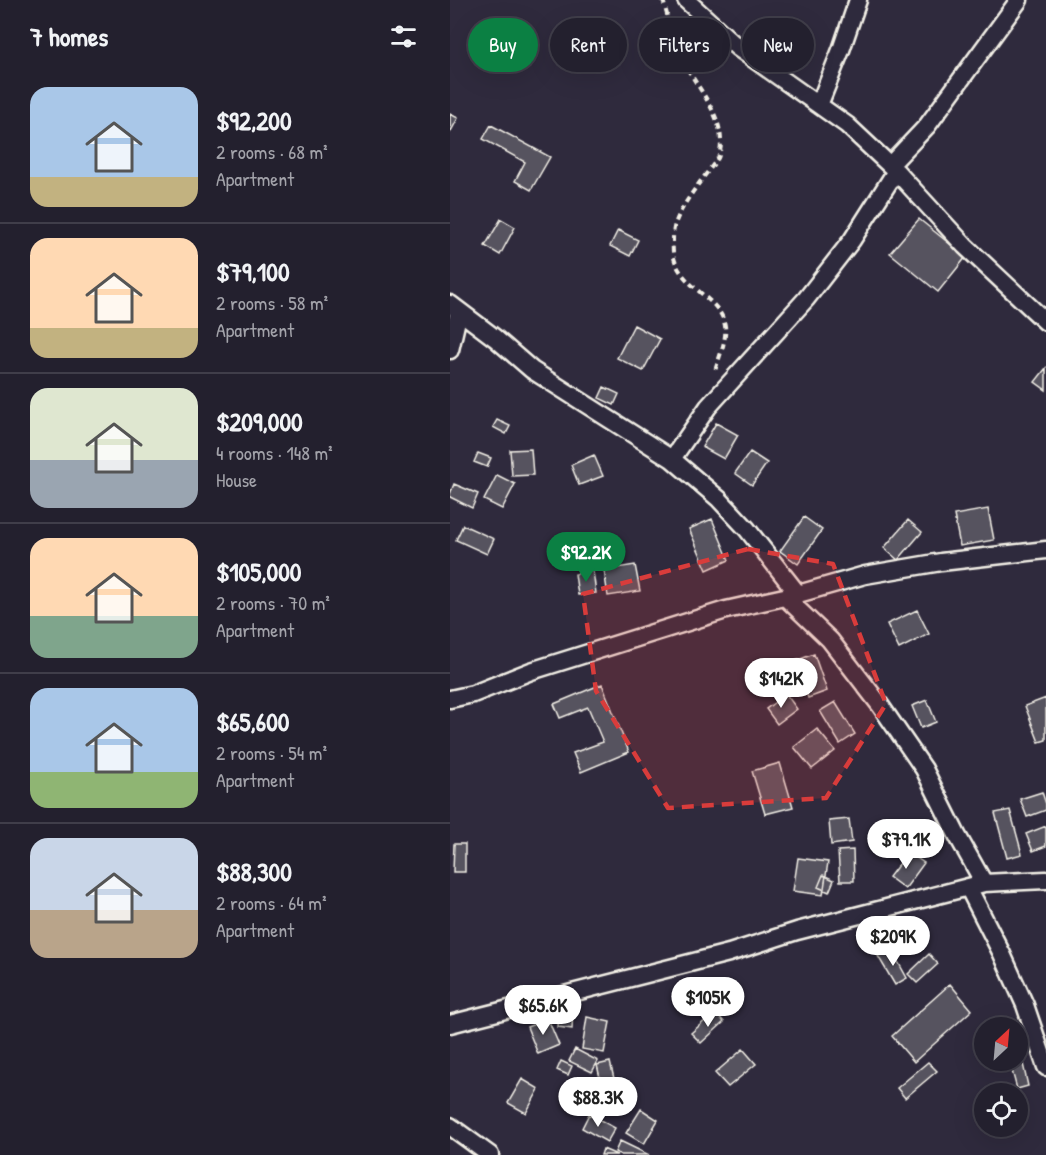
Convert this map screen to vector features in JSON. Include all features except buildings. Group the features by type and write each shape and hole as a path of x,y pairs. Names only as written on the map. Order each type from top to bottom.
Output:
{"street":[{"path":"686,0 738,48 847,125 893,168 965,246 1046,322"},
{"path":"819,105 858,0"},
{"path":"672,459 708,407 806,299 852,240 893,168 927,126 1019,0"},
{"path":"454,308 495,338 532,370 672,459 719,499 747,529 791,595 830,640 880,705 924,769 957,835 1002,954 1025,1005 1046,1067"},
{"path":"450,350 454,308"},
{"path":"450,699 473,694 531,670 726,610 865,575 941,562 1046,550"},
{"path":"450,1024 729,953 797,931 976,885 1046,880"},
{"path":"450,1126 490,1155"}],"path":[{"path":"663,0 679,54 706,97 721,132 718,158 674,226 672,249 675,265 688,282 720,313 725,326 724,341 714,372"}],"highlighted area":[{"path":"748,549 833,564 886,704 826,798 668,808 596,691 583,594"}]}
